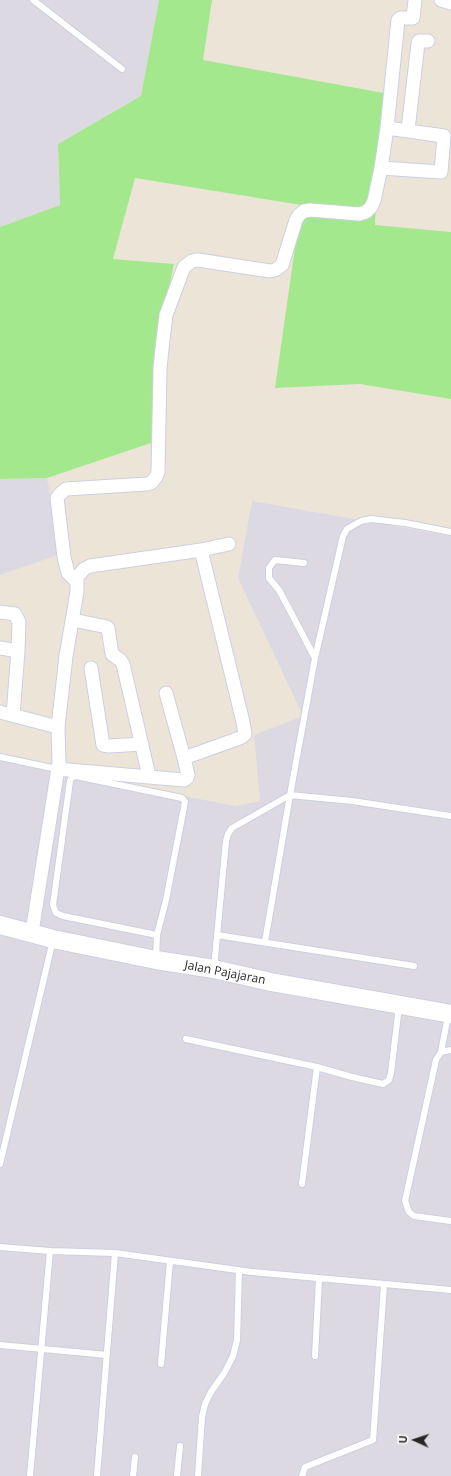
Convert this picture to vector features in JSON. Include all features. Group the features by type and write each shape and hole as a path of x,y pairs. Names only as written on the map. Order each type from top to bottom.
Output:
{"main road":[{"name":"Jalan Pajajaran","path":"0,925 32,932 53,939 156,960 214,969 271,982 450,1014"}],"street":[{"path":"32,932 58,762 58,727 66,656 78,586 75,580 70,577 68,573 64,557 57,498 66,489 147,484 151,483 156,477 158,472 162,340 166,315 184,267 192,261 198,260 270,271 275,270 282,265 296,220 304,211 310,210 359,214 366,212 371,207 374,201 381,168 387,128 398,20 400,18 414,18 415,0"},
{"path":"441,0 451,3"},
{"path":"408,130 418,43 419,41 428,41"},
{"path":"381,168 446,173 444,136 387,128"},
{"path":"75,580 84,569 90,566 201,550 229,544"},
{"path":"184,758 242,737 245,734 201,550"},
{"path":"0,612 15,614 19,622 13,715"},
{"path":"73,620 107,626 108,628 112,654 123,664 149,776"},
{"path":"0,648 18,651"},
{"path":"91,668 103,744 109,746 142,744"},
{"path":"57,769 149,776 179,780 186,779 188,775 166,693"},
{"path":"0,712 58,727"}],"lane":[{"path":"33,0 122,69"},
{"path":"265,942 315,658 343,536 347,528 370,518 451,532"},
{"path":"304,563 275,560 270,568 269,578 279,590 315,658"},
{"path":"0,757 57,769"},
{"path":"156,960 157,935 185,802 182,798 76,776 72,777 70,780 53,905 56,913 63,916 157,935"},
{"path":"214,969 226,841 232,828 290,796 352,801 451,816"},
{"path":"217,935 414,966"},
{"path":"0,1164 53,939"},
{"path":"186,1039 317,1067 383,1084 390,1080 399,1005"},
{"path":"450,1014 441,1052 436,1060 406,1201 409,1212 414,1216 451,1221"},
{"path":"441,1052 451,1050"},
{"path":"302,1184 317,1067"},
{"path":"0,1247 50,1251 115,1253 319,1279 451,1290"},
{"path":"30,1476 50,1251"},
{"path":"97,1476 115,1253"},
{"path":"161,1364 170,1261"},
{"path":"198,1476 202,1417 205,1404 233,1356 237,1340 239,1270"},
{"path":"315,1356 319,1279"},
{"path":"302,1476 305,1467 372,1440 384,1285"},
{"path":"0,1344 107,1355"},
{"path":"177,1476 180,1446"},
{"path":"133,1476 135,1457"}],"shaded area":[{"path":"0,0 159,0 141,96 58,144 60,205 0,227"},
{"path":"47,478 61,554 0,575 0,479"},
{"path":"252,501 451,536 451,1476 0,1476 0,760 235,806 260,801 254,735 303,716 238,578"}],"green space":[{"path":"159,0 212,0 203,60 384,93 379,133 375,225 451,232 451,399 360,384 275,388 301,205 135,178 113,259 174,264 156,348 154,442 47,478 0,479 0,227 60,205 58,144 141,96"}]}
